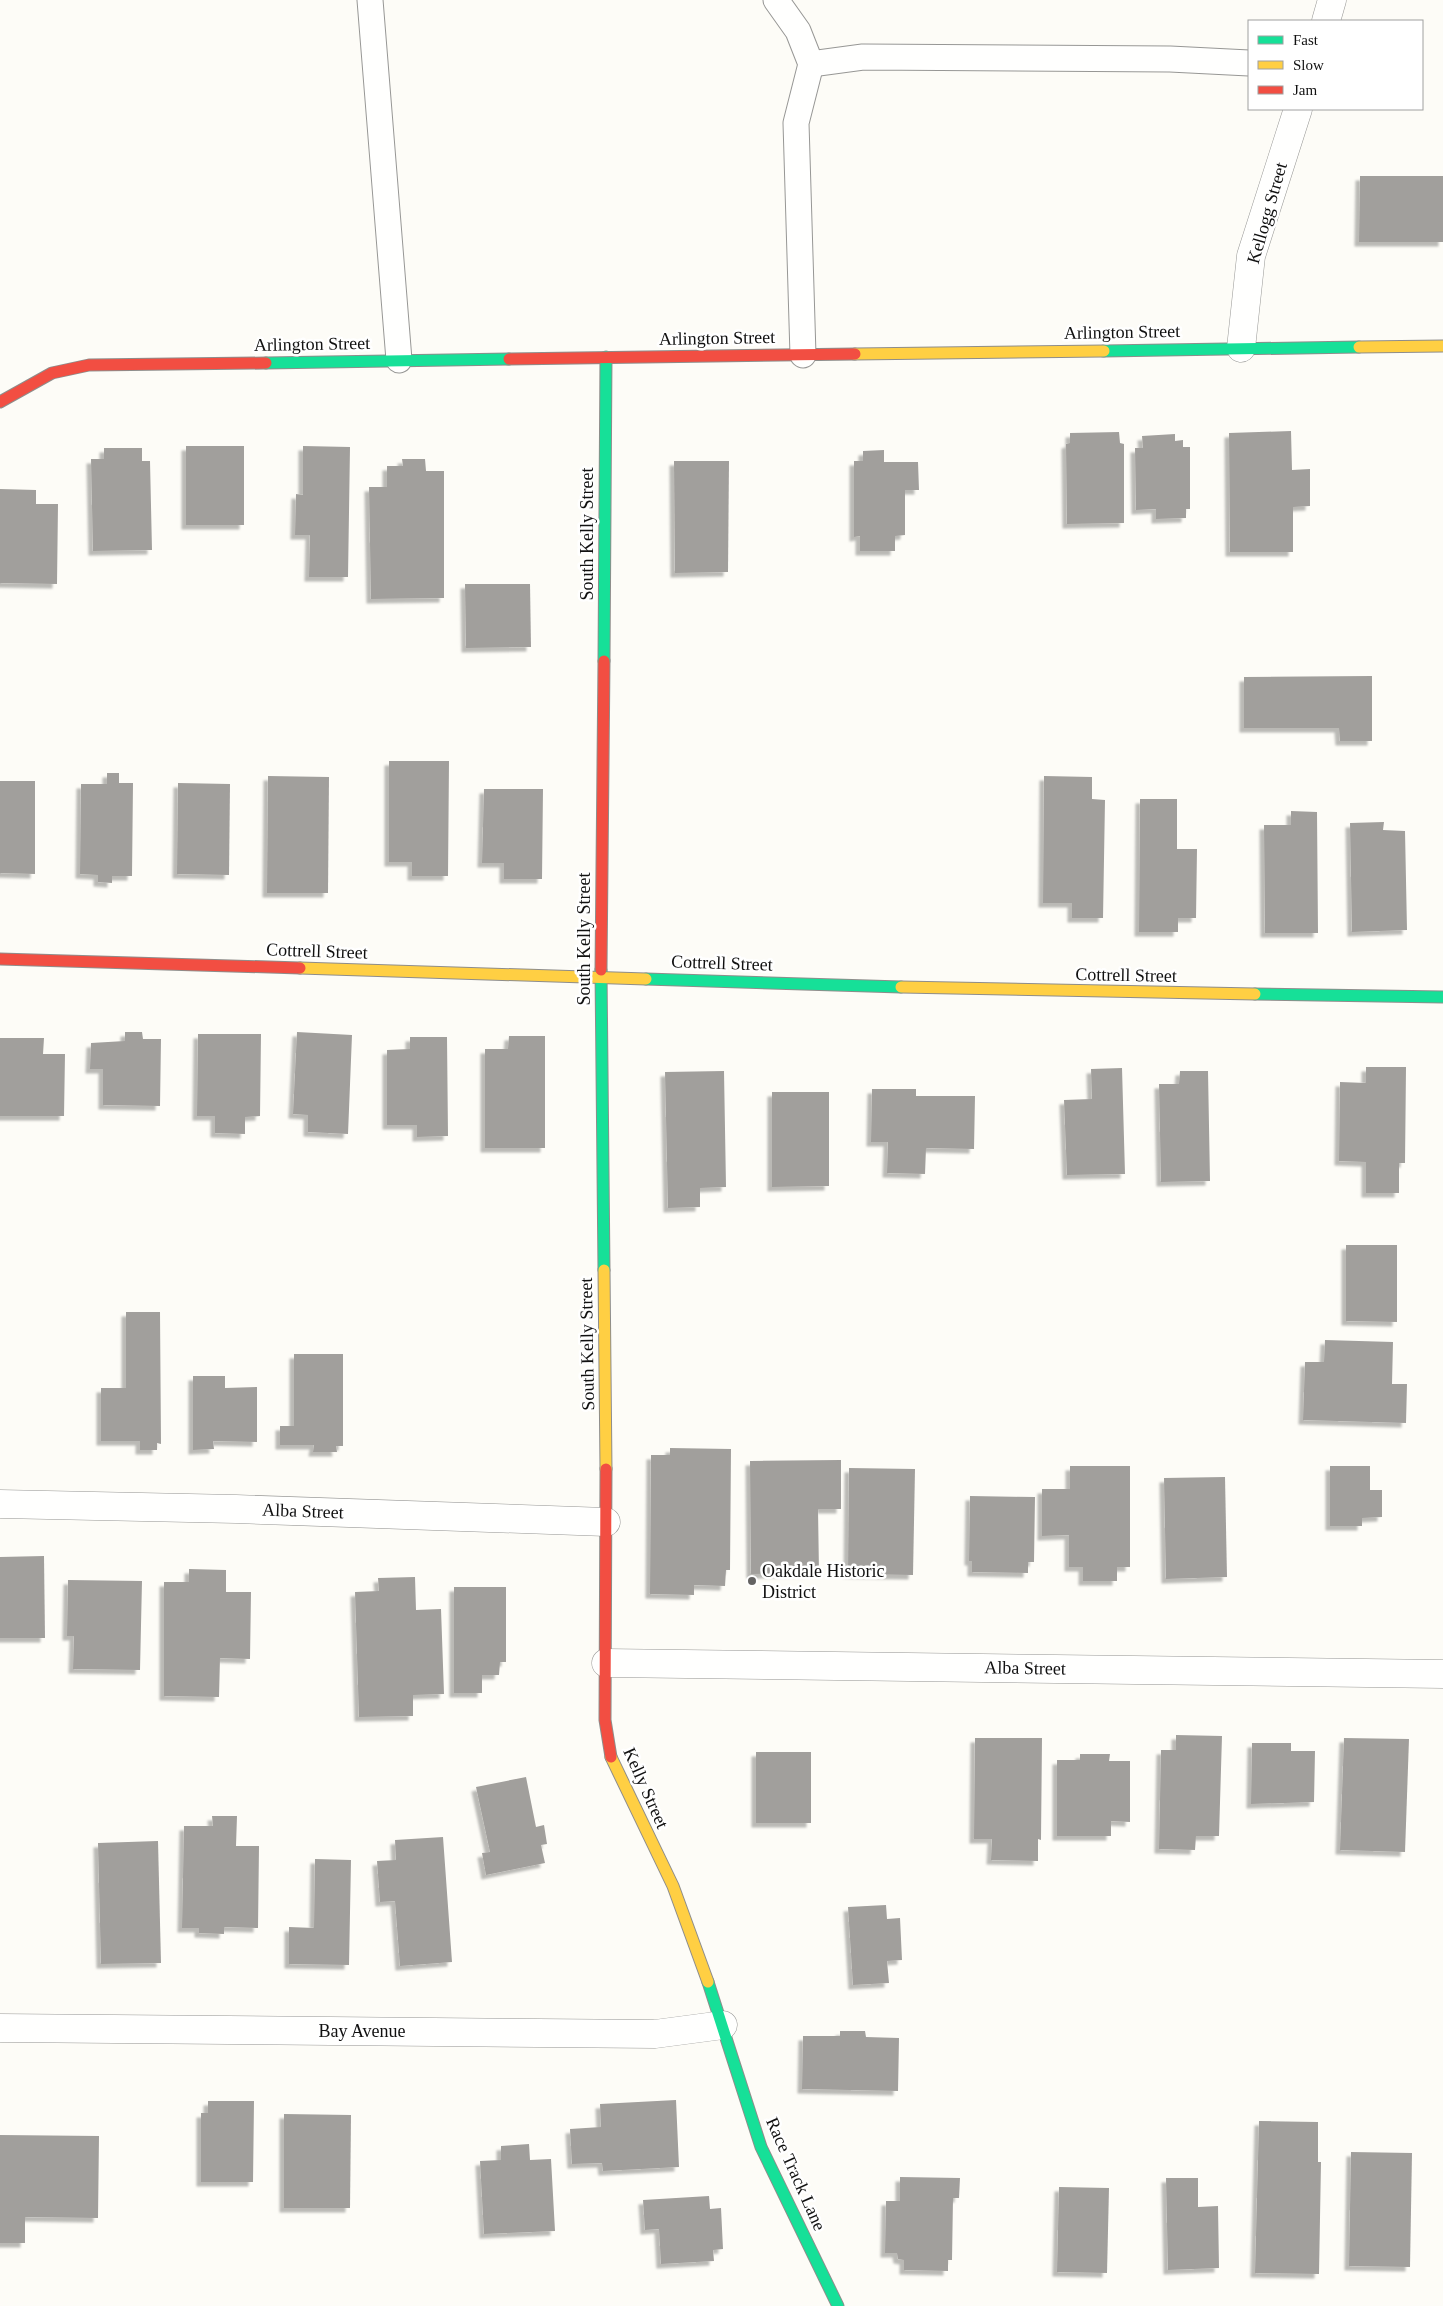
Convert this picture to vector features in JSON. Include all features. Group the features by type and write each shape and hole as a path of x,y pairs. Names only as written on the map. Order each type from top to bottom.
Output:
{"street":[{"path":"1326,20 1332,0"},
{"name":"Kellogg Street","path":"1241,348 1251,256 1298,110"},
{"name":"Arlington Street","path":"0,402 52,373 88,365 1443,346"},
{"name":"South Kelly Street","path":"606,357 601,976 606,1522"},
{"name":"Cottrell Street","path":"0,959 601,976 1028,991 1443,996"},
{"name":"Alba Street","path":"0,1504 236,1509 606,1522"},
{"name":"Kelly Street","path":"606,1522 605,1720 611,1758 673,1886 723,2025"},
{"name":"Alba Street","path":"606,1662 1443,1674"},
{"name":"Bay Avenue","path":"0,2028 655,2034 723,2025"},
{"name":"Race Track Lane","path":"723,2025 761,2147 838,2306"}],"lane":[{"path":"370,0 399,360"},
{"path":"776,0 798,31 811,64 796,123 803,354"},
{"path":"811,64 863,58 1170,58 1248,64"}],"building":[{"path":"1360,176 1443,176 1443,242 1359,242"},
{"path":"1291,431 1292,470 1310,469 1310,506 1293,507 1293,552 1230,552 1229,433"},
{"path":"1119,432 1120,443 1124,444 1124,523 1067,524 1066,444 1070,443 1070,433"},
{"path":"1175,434 1175,441 1183,440 1183,447 1190,447 1190,509 1186,509 1186,518 1156,519 1156,509 1136,510 1135,448 1143,448 1142,436"},
{"path":"186,446 244,446 244,525 186,525"},
{"path":"303,446 350,447 348,577 309,577 310,535 295,535 296,494 303,495"},
{"path":"104,448 142,448 142,461 150,461 152,550 93,551 91,459 104,459"},
{"path":"884,450 884,462 918,462 919,490 905,490 905,535 895,536 895,551 860,551 860,536 854,537 854,461 863,461 863,451"},
{"path":"402,459 425,459 426,471 444,471 444,598 371,599 369,487 387,487 387,466 403,466"},
{"path":"674,461 729,461 728,572 675,573"},
{"path":"0,489 36,490 36,504 58,504 57,584 0,583"},
{"path":"465,584 530,584 531,647 466,648"},
{"path":"1372,676 1372,741 1340,741 1339,728 1244,728 1244,677"},
{"path":"389,761 449,761 448,876 412,876 412,862 389,862"},
{"path":"107,773 119,773 119,783 133,783 132,876 112,876 112,883 98,882 98,875 80,874 81,784 107,784"},
{"path":"268,776 329,777 328,893 267,893"},
{"path":"1044,776 1092,777 1092,799 1105,800 1103,918 1072,918 1072,903 1043,903"},
{"path":"0,781 35,781 35,874 0,873"},
{"path":"178,783 230,784 229,875 177,874"},
{"path":"484,789 543,789 542,879 504,879 504,863 482,863"},
{"path":"1140,799 1177,799 1177,849 1197,849 1196,918 1178,918 1178,932 1139,932"},
{"path":"1291,811 1317,812 1318,933 1265,933 1264,825 1291,825"},
{"path":"1384,822 1383,830 1405,831 1407,930 1352,932 1350,823"},
{"path":"125,1032 142,1032 143,1039 161,1039 160,1106 103,1105 103,1069 90,1069 91,1043 125,1041"},
{"path":"297,1032 352,1035 348,1134 308,1132 308,1115 293,1114"},
{"path":"198,1034 261,1034 260,1116 245,1117 245,1134 215,1133 215,1116 197,1116"},
{"path":"509,1036 545,1036 545,1148 485,1148 485,1049 508,1049"},
{"path":"410,1037 447,1037 448,1136 417,1137 417,1125 387,1125 387,1050 410,1049"},
{"path":"0,1038 44,1038 43,1054 65,1054 64,1116 0,1116"},
{"path":"1366,1067 1406,1067 1405,1163 1399,1163 1399,1193 1366,1193 1366,1162 1339,1161 1340,1082 1366,1083"},
{"path":"1122,1068 1125,1174 1067,1175 1064,1100 1092,1099 1091,1069"},
{"path":"724,1071 726,1187 700,1188 700,1207 668,1208 665,1072"},
{"path":"1180,1071 1208,1071 1210,1181 1161,1182 1159,1084 1179,1084"},
{"path":"872,1089 916,1089 916,1096 975,1096 974,1149 926,1148 925,1174 887,1173 888,1142 871,1142"},
{"path":"772,1092 829,1092 829,1186 772,1187"},
{"path":"1346,1245 1397,1245 1397,1322 1346,1321"},
{"path":"126,1312 160,1312 161,1444 157,1443 157,1450 140,1450 140,1441 101,1441 101,1388 126,1388"},
{"path":"1325,1340 1393,1342 1392,1384 1407,1384 1406,1423 1303,1420 1305,1362 1324,1362"},
{"path":"294,1354 343,1354 343,1446 336,1446 337,1452 313,1452 314,1445 280,1445 280,1426 294,1426"},
{"path":"193,1376 225,1376 225,1388 257,1387 257,1442 213,1441 214,1449 193,1450"},
{"path":"670,1448 731,1449 730,1570 726,1570 725,1586 694,1585 694,1595 650,1594 651,1455 670,1455"},
{"path":"841,1460 841,1509 818,1509 819,1573 751,1574 750,1461"},
{"path":"1070,1466 1130,1466 1130,1567 1117,1567 1117,1581 1083,1581 1083,1567 1069,1567 1069,1535 1042,1536 1042,1489 1070,1489"},
{"path":"1330,1466 1370,1466 1370,1490 1382,1490 1382,1517 1362,1518 1362,1526 1330,1526"},
{"path":"849,1468 915,1469 913,1575 848,1574"},
{"path":"1225,1477 1227,1577 1166,1579 1164,1478"},
{"path":"970,1496 1035,1497 1034,1562 1028,1562 1028,1573 972,1572 972,1561 969,1561"},
{"path":"44,1556 45,1638 0,1638 0,1557"},
{"path":"189,1569 226,1570 226,1592 251,1592 250,1659 220,1658 219,1697 164,1696 164,1582 189,1582"},
{"path":"415,1577 416,1610 441,1609 444,1694 413,1695 413,1716 359,1717 355,1592 379,1591 378,1578"},
{"path":"68,1580 142,1581 140,1670 73,1669 74,1636 67,1636"},
{"path":"454,1587 506,1587 506,1662 500,1662 499,1675 482,1675 482,1693 454,1693"},
{"path":"1176,1735 1222,1736 1219,1836 1196,1836 1195,1850 1159,1849 1161,1750 1176,1750"},
{"path":"975,1738 1042,1738 1041,1840 1038,1839 1038,1861 991,1860 992,1839 974,1839"},
{"path":"1344,1738 1409,1739 1405,1852 1340,1850"},
{"path":"1252,1743 1291,1743 1291,1751 1315,1751 1314,1802 1251,1804"},
{"path":"756,1752 811,1752 811,1823 756,1823"},
{"path":"1080,1754 1110,1754 1109,1761 1130,1761 1130,1822 1111,1821 1111,1836 1057,1836 1057,1760 1080,1760"},
{"path":"526,1777 536,1827 544,1825 547,1844 541,1845 545,1863 486,1875 482,1853 490,1852 476,1787"},
{"path":"212,1816 237,1816 236,1846 259,1846 258,1928 224,1927 224,1934 199,1933 199,1928 182,1928 184,1826 213,1826"},
{"path":"443,1837 452,1962 400,1966 395,1901 380,1902 377,1861 396,1860 395,1840"},
{"path":"158,1841 161,1963 101,1964 98,1843"},
{"path":"315,1859 351,1860 349,1965 289,1964 289,1927 314,1928"},
{"path":"886,1905 887,1919 900,1918 902,1960 887,1961 889,1983 853,1985 848,1907"},
{"path":"840,2031 865,2031 866,2037 899,2038 898,2091 802,2089 803,2036 840,2036"},
{"path":"676,2100 679,2167 603,2171 602,2163 572,2164 570,2129 601,2127 600,2104"},
{"path":"208,2101 254,2101 253,2182 201,2182 201,2113 208,2113"},
{"path":"284,2114 351,2115 350,2208 284,2208"},
{"path":"1259,2121 1318,2122 1318,2162 1321,2162 1319,2274 1255,2273"},
{"path":"0,2135 99,2136 98,2218 25,2217 25,2243 0,2243"},
{"path":"529,2144 530,2160 551,2159 555,2231 484,2234 480,2161 501,2160 501,2146"},
{"path":"1351,2152 1412,2153 1410,2267 1349,2266"},
{"path":"900,2177 960,2178 959,2198 953,2198 952,2260 948,2260 948,2271 904,2270 904,2260 898,2259 897,2253 885,2253 886,2201 900,2201"},
{"path":"1166,2178 1198,2178 1198,2207 1218,2206 1219,2268 1168,2270"},
{"path":"1059,2187 1109,2188 1107,2273 1057,2272"},
{"path":"709,2196 710,2209 721,2208 723,2249 713,2250 714,2261 661,2264 659,2229 645,2230 643,2200"}],"traffic: fast":[{"path":"1104,351 1359,347"},
{"path":"604,661 606,357"},
{"path":"266,363 509,359"},
{"path":"601,970 604,1270"},
{"path":"646,979 901,987"},
{"path":"1255,994 1443,997"},
{"path":"708,1982 761,2147 838,2306"}],"traffic: slow":[{"path":"1359,347 1443,346"},
{"path":"855,354 1104,351"},
{"path":"300,968 646,979"},
{"path":"901,987 1255,994"},
{"path":"604,1270 606,1469"},
{"path":"611,1757 673,1886 708,1982"}],"traffic: jam":[{"path":"509,359 855,354"},
{"path":"0,402 52,373 89,365 266,363"},
{"path":"601,970 604,661"},
{"path":"0,959 300,968"},
{"path":"606,1469 605,1720 611,1757"}],"place":[{"name":"Oakdale Historic District","path":"752,1581"}]}
